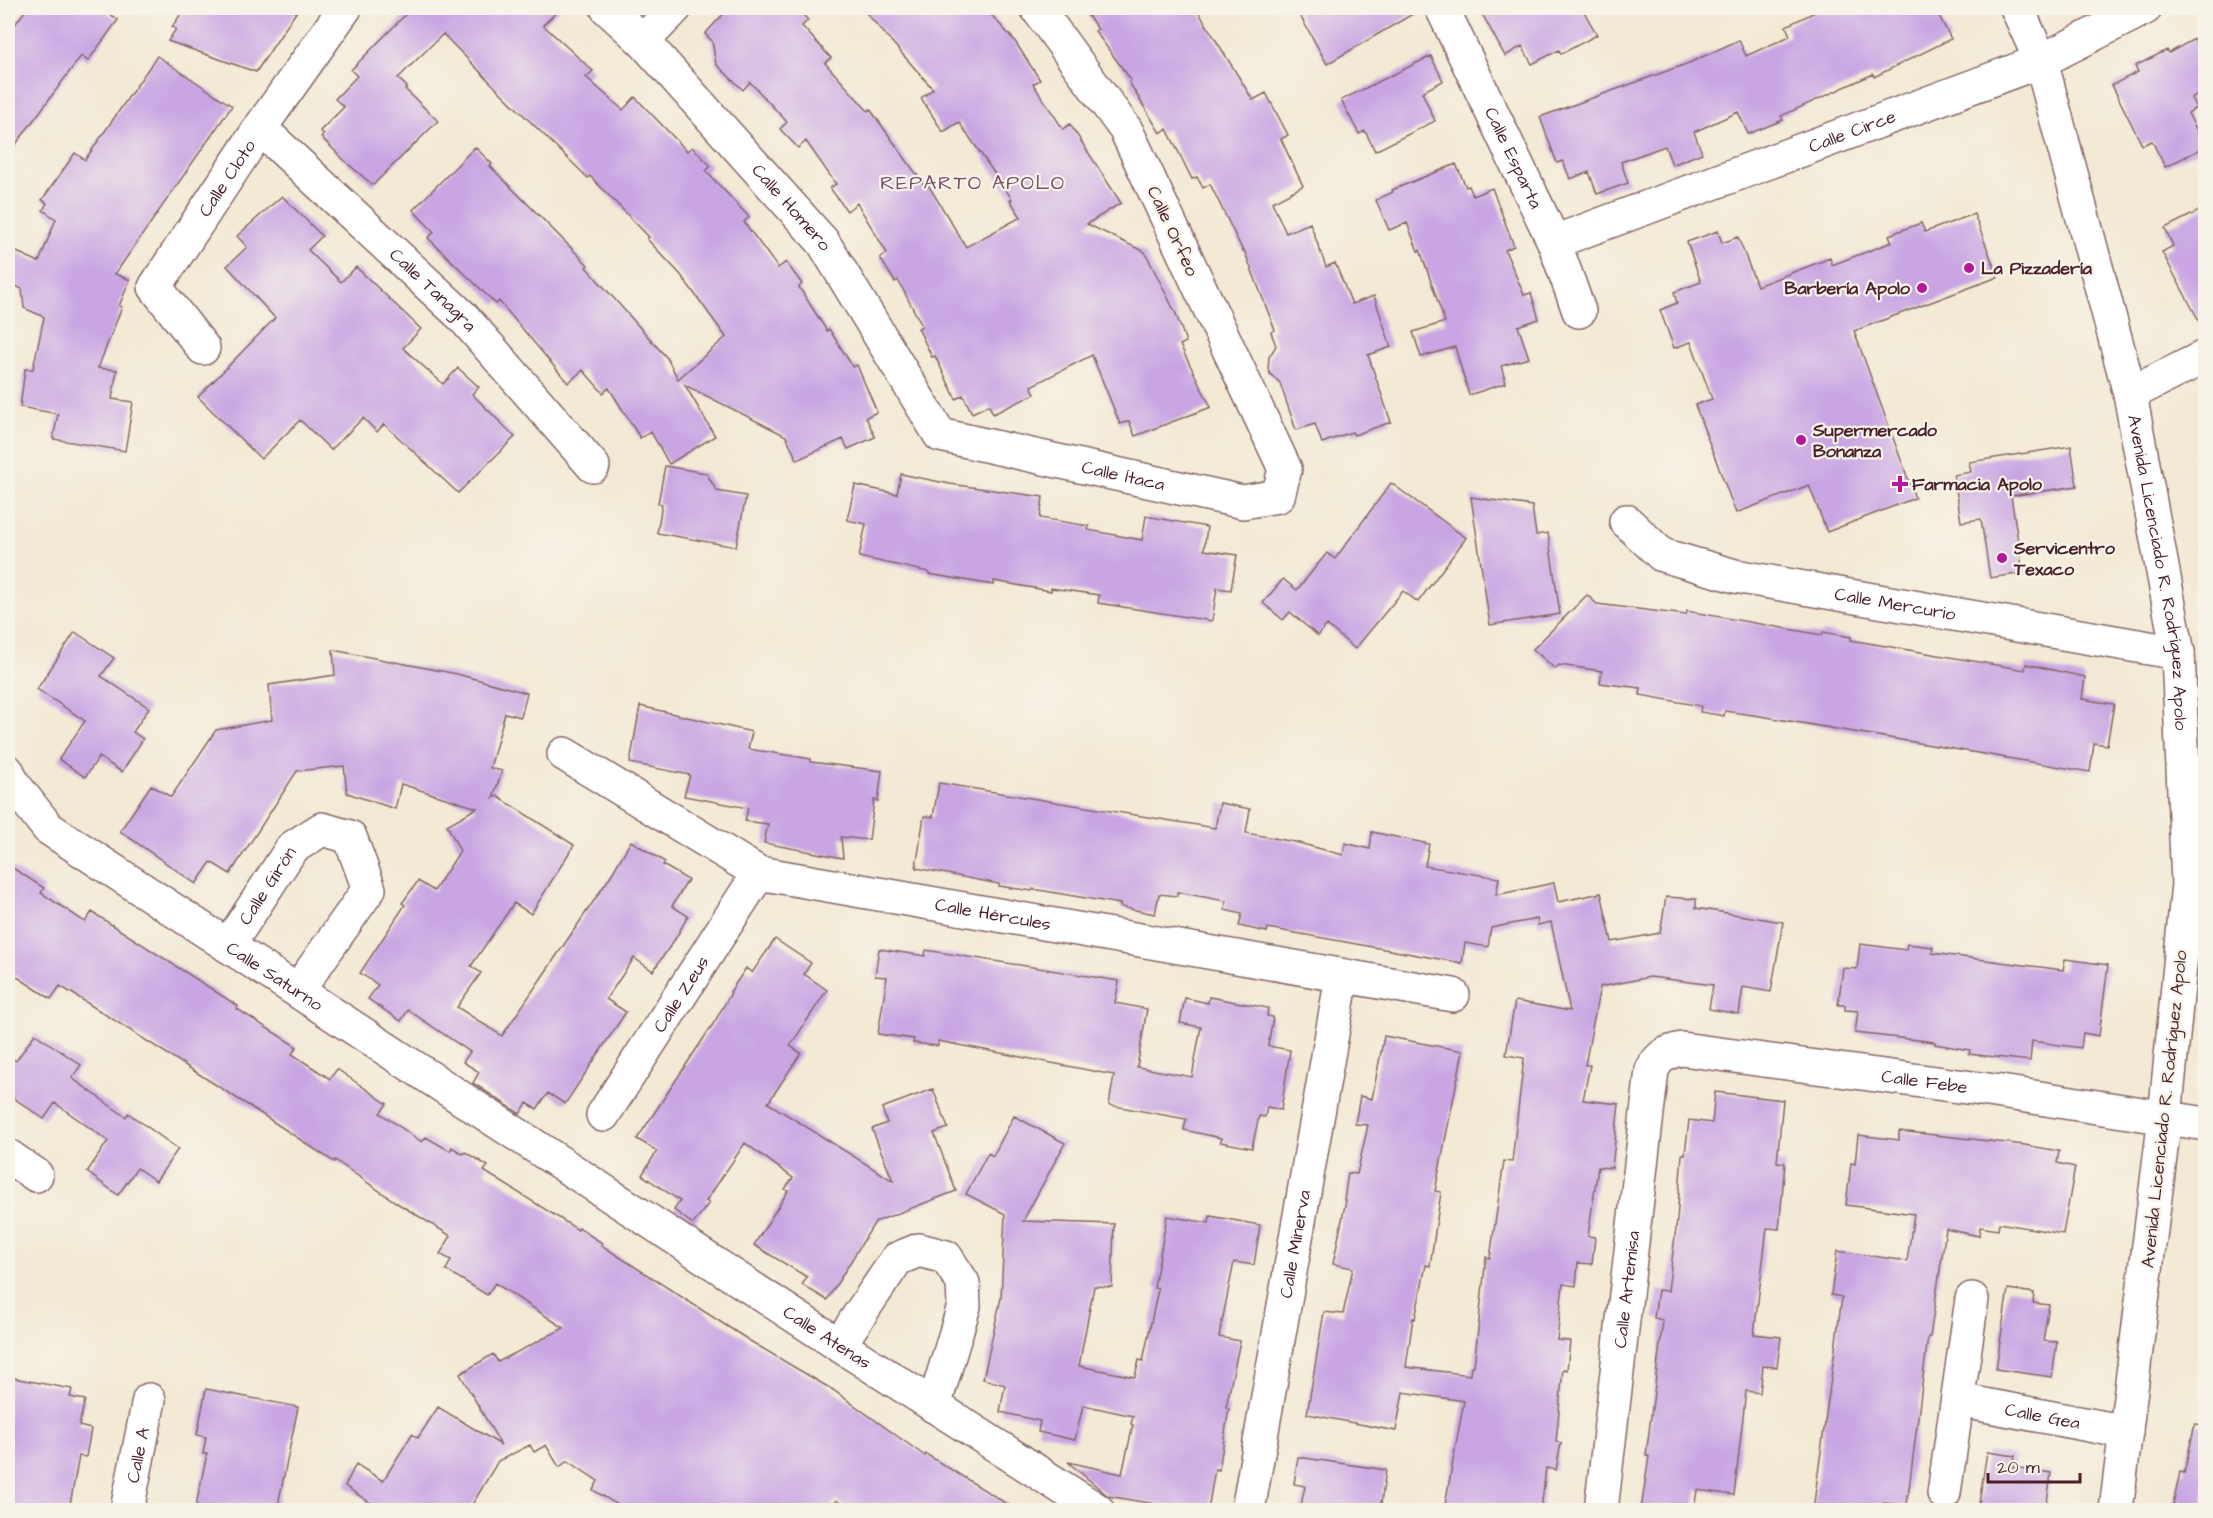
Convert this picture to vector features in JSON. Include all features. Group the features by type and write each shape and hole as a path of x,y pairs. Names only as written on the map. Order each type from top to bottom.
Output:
{"street":[{"name":"Calle Cloto","path":"203,348 155,287 260,128 345,8"},
{"name":"Calle Homero","path":"607,8 643,40 823,242 940,435"},
{"path":"643,40 675,8"},
{"name":"Calle Orfeo","path":"1037,8 1126,130 1285,469"},
{"name":"Calle Esparta","path":"1442,8 1554,242 1579,311"},
{"name":"Avenida Licenciado R. Rodríguez Apolo","path":"2017,8 2041,61 2130,394 2178,653 2188,884 2165,1117 2116,1510"},
{"name":"Calle Circe","path":"1554,242 2041,61 2145,8"},
{"name":"Calle Tanagra","path":"260,128 463,317 593,466"},
{"path":"2130,394 2205,356"},
{"name":"Calle Ítaca","path":"940,435 1243,502 1278,496 1285,469"},
{"name":"Calle Mercurio","path":"1626,521 1662,555 1735,576 2178,653"},
{"name":"Calle Hércules","path":"564,754 759,873 1453,995"},
{"name":"Calle Saturno","path":"8,772 12,782 48,828 228,946 571,1160"},
{"name":"Calle Girón","path":"228,946 292,848 322,829 350,837 369,889 298,990"},
{"name":"Calle Zeus","path":"603,1115 759,873"},
{"name":"Calle Minerva","path":"1248,1510 1342,977"},
{"name":"Calle Febe","path":"1652,1070 1658,1057 1670,1051 1682,1049 1988,1090 2205,1124"},
{"name":"Calle Artemisa","path":"1601,1510 1652,1070"},
{"path":"8,1156 36,1175"},
{"name":"Calle Atenas","path":"571,1160 839,1345 1097,1510"},
{"path":"839,1345 897,1259 919,1250 946,1257 963,1282 964,1306 934,1406"},
{"path":"1944,1493 1971,1299"},
{"name":"Calle A","path":"127,1510 149,1400"},
{"name":"Calle Gea","path":"1958,1400 2126,1432"}],"building":[{"path":"27,8 101,8 118,20 88,61 81,56 8,155 8,34"},
{"path":"185,8 299,8 256,72 168,41 176,29 172,27"},
{"path":"412,8 561,8 543,25 593,71 586,77 623,110 635,97 687,151 692,147 711,166 706,171 749,217 744,222 778,268 786,262 802,284 799,287 827,331 829,329 853,367 857,365 877,412 866,417 875,437 848,449 843,439 797,460 786,436 685,385 715,436 669,464 651,432 640,438 609,388 603,393 583,370 568,383 499,301 496,304 428,238 434,232 413,210 475,147 492,164 490,166 588,265 586,267 667,358 678,379 726,337 681,275 647,239 649,237 590,176 588,178 443,34 398,78 407,87 405,89 438,121 373,185 321,137 324,134 320,131 344,107 335,99 357,76 351,70"},
{"path":"729,8 796,8 808,20 802,26 831,58 825,63 868,111 870,109 924,185 927,183 966,247 1021,217 1010,200 1012,199 959,122 943,132 921,98 933,89 862,8 985,8 1014,40 1040,80 1033,84 1063,129 1070,124 1121,203 1087,224 1145,252 1176,314 1186,342 1180,345 1211,407 1135,436 1129,421 1120,424 1092,355 1031,386 1035,394 993,414 989,405 972,413 963,395 956,399 935,356 932,357 918,328 922,326 898,280 895,282 880,258 887,253 857,203 847,211 830,188 836,184 806,141 798,148 780,129 787,122 750,82 743,90 716,64 712,41 705,34"},
{"path":"1082,8 1196,8 1253,100 1266,93 1288,135 1281,139 1303,186 1272,202 1286,233 1310,223 1326,267 1335,263 1352,304 1374,296 1391,347 1368,355 1391,422 1322,443 1315,424 1296,430 1280,383 1268,369 1269,357 1276,346 1271,332 1275,330 1244,250 1210,184 1203,188 1197,177 1192,179 1167,129 1160,133 1129,82 1131,80 1095,31 1098,29"},
{"path":"1296,8 1423,8 1327,64"},
{"path":"1479,8 1582,8 1597,35 1561,54 1559,50 1532,64 1522,46 1505,56"},
{"path":"1823,8 1935,8 1951,39 1874,77 1873,74 1781,116 1783,120 1748,134 1738,112 1694,132 1702,153 1672,165 1665,146 1621,162 1628,183 1597,194 1589,172 1570,179 1563,161 1557,163 1540,117 1689,63 1739,40 1746,56 1790,36 1786,26"},
{"path":"2205,33 2205,90 2191,98 2196,108 2188,113 2205,147 2165,167 2152,141 2142,145 2112,85 2138,72 2135,66 2167,50 2169,53"},
{"path":"157,56 232,106 115,274 130,280 98,368 117,370 112,399 133,402 125,451 53,439 58,414 20,407 25,369 33,369 44,317 24,308 22,289 8,282 8,248 39,262 56,219 43,210 47,203 42,200 75,153 85,160"},
{"path":"1431,56 1443,81 1422,92 1435,121 1375,151 1365,131 1359,134 1341,100"},
{"path":"1456,164 1466,187 1469,186 1473,196 1492,188 1514,246 1505,250 1524,295 1531,293 1539,319 1518,326 1529,358 1501,366 1506,383 1469,395 1455,347 1421,357 1413,332 1445,322 1420,250 1418,251 1407,223 1389,230 1376,200 1393,192 1392,190"},
{"path":"282,196 322,236 308,250 341,282 356,267 421,329 403,348 443,384 458,368 479,387 472,394 515,437 458,493 384,424 377,432 363,418 331,450 300,420 261,459 198,397 275,318 227,266 247,247 237,236"},
{"path":"2205,208 2205,332 2162,252 2173,246 2165,228"},
{"path":"1974,214 1998,277 1854,331 1915,498 1827,532 1809,485 1736,513 1695,405 1712,399 1691,342 1674,348 1660,310 1677,303 1674,292 1701,282 1687,242 1718,231 1722,243 1738,237 1757,286 1830,258 1832,265 1892,242 1889,235 1921,223 1925,232"},
{"path":"2071,446 2077,486 2011,496 2023,573 1990,578 1981,519 1961,522 1954,475 1971,472 1969,462"},
{"path":"665,466 706,473 717,491 746,496 736,547 657,533 662,504 658,503"},
{"path":"901,474 950,484 1043,497 1040,518 1089,526 1088,530 1142,540 1146,516 1207,527 1204,550 1237,555 1231,590 1217,588 1212,621 1098,603 1099,595 1051,588 1051,591 994,581 994,585 929,574 929,572 859,557 866,524 847,520 855,485 897,494"},
{"path":"1391,483 1466,538 1418,602 1403,591 1355,649 1327,625 1318,636 1290,612 1283,620 1263,603 1283,579 1297,590 1327,553 1335,559"},
{"path":"1471,497 1532,506 1536,535 1548,533 1560,614 1490,625"},
{"path":"1587,595 1597,604 1686,615 1687,611 1822,635 1823,632 1851,637 1851,640 2025,670 2026,664 2085,677 2082,699 2114,704 2107,745 2094,743 2090,772 1760,716 1725,711 1724,716 1700,712 1701,706 1640,695 1641,688 1600,683 1602,671 1559,665 1555,669 1533,649"},
{"path":"75,632 114,658 101,676 149,708 133,732 143,739 122,772 99,757 85,777 59,759 85,721 37,689"},
{"path":"333,650 457,674 527,693 521,717 505,713 490,768 502,771 493,798 497,796 574,845 531,914 514,903 471,966 481,973 457,1007 502,1036 610,877 631,841 665,862 663,865 688,880 672,906 688,916 653,971 634,958 606,999 626,1012 565,1104 548,1093 537,1109 527,1103 520,1114 473,1083 479,1072 463,1062 470,1052 408,1010 401,1021 368,999 378,985 360,973 405,905 402,903 418,881 434,891 460,851 447,825 477,808 401,784 395,809 347,793 344,766 297,771 230,874 211,862 196,884 120,831 151,785 171,797 216,730 272,720 269,685 335,675"},
{"path":"640,706 752,732 748,749 811,759 811,762 882,771 878,801 874,800 869,840 841,837 843,858 764,843 768,824 745,821 748,808 684,796 690,775 630,763"},
{"path":"939,783 1215,828 1220,803 1250,809 1246,833 1295,842 1343,855 1345,843 1370,849 1372,832 1429,844 1425,866 1499,878 1496,895 1554,883 1558,902 1601,893 1612,942 1660,933 1666,897 1696,899 1696,908 1783,922 1771,992 1743,987 1739,1014 1709,1009 1713,985 1650,977 1600,987 1585,1065 1590,1065 1583,1100 1619,1104 1612,1168 1598,1167 1588,1236 1595,1237 1592,1264 1578,1263 1576,1286 1563,1284 1557,1340 1570,1341 1567,1370 1563,1369 1556,1442 1561,1443 1556,1470 1546,1468 1541,1510 1444,1510 1464,1401 1403,1392 1396,1431 1307,1414 1324,1312 1343,1314 1353,1268 1333,1264 1346,1200 1344,1200 1348,1173 1357,1174 1368,1125 1355,1124 1360,1096 1372,1099 1384,1036 1463,1051 1435,1191 1441,1192 1430,1266 1426,1265 1415,1319 1413,1318 1406,1367 1470,1375 1471,1366 1474,1366 1486,1257 1490,1258 1504,1161 1512,1162 1524,1058 1506,1055 1515,1001 1570,1011 1551,922 1538,925 1537,919 1491,928 1488,947 1465,943 1462,963 1268,928 1267,932 1239,926 1242,914 1225,910 1226,901 1177,892 1177,896 1159,894 1155,914 1120,907 1120,904 1033,889 1032,891 999,886 999,884 916,868 924,816 933,817"},
{"path":"8,865 44,888 41,893 85,922 92,912 238,1006 237,1009 297,1047 292,1054 330,1079 337,1069 387,1104 380,1113 422,1142 426,1137 450,1151 452,1147 463,1154 465,1152 488,1166 484,1171 578,1230 579,1228 602,1243 601,1245 750,1341 833,1390 925,1456 926,1454 1017,1510 850,1510 836,1500 828,1510 626,1510 593,1490 598,1481 568,1461 559,1467 546,1445 534,1452 530,1445 498,1461 469,1510 382,1510 369,1502 345,1486 356,1464 383,1481 412,1434 418,1438 438,1407 501,1445 460,1374 493,1354 498,1362 564,1328 495,1283 487,1295 446,1270 451,1260 440,1254 451,1236 397,1203 335,1160 334,1162 60,986 51,999 8,971"},
{"path":"775,939 811,963 804,974 827,990 790,1046 801,1053 768,1103 893,1181 872,1129 887,1123 882,1108 933,1089 948,1128 934,1133 956,1191 875,1222 827,1300 802,1285 807,1277 754,1245 788,1191 785,1189 793,1178 745,1143 706,1201 709,1203 693,1224 674,1210 680,1201 642,1175 657,1151 637,1139 715,1021 746,968 752,973"},
{"path":"1860,944 1906,950 1907,944 1933,947 1932,953 2063,970 2065,959 2108,965 2099,1036 2083,1033 2081,1048 2032,1041 2030,1061 1969,1054 1970,1050 1935,1044 1935,1042 1855,1033 1858,1011 1845,1010 1845,1005 1838,1005 1843,968 1857,969"},
{"path":"879,949 925,956 926,950 1119,981 1115,1003 1147,1009 1137,1067 1192,1077 1201,1027 1180,1023 1185,998 1208,1003 1209,997 1268,1008 1267,1016 1273,1017 1268,1046 1290,1050 1281,1110 1267,1107 1265,1117 1259,1116 1252,1148 1220,1142 1221,1138 1184,1130 1186,1119 1109,1105 1114,1075 938,1041 938,1046 913,1043 914,1039 878,1034 887,977 875,976"},
{"path":"35,1034 81,1065 72,1078 126,1117 128,1113 178,1149 156,1181 137,1168 118,1195 87,1172 108,1141 55,1103 44,1119 8,1094 8,1055 16,1061"},
{"path":"1715,1092 1783,1100 1777,1162 1785,1163 1779,1229 1767,1228 1754,1334 1781,1337 1777,1367 1763,1366 1760,1393 1746,1391 1734,1495 1697,1490 1694,1510 1641,1510 1663,1320 1654,1318 1658,1290 1668,1291 1682,1154 1685,1154 1689,1120 1712,1123"},
{"path":"1014,1116 1065,1143 1023,1221 1114,1224 1112,1287 1094,1286 1079,1366 1135,1377 1139,1360 1143,1361 1158,1289 1154,1288 1167,1216 1209,1223 1210,1216 1260,1225 1254,1265 1234,1262 1219,1337 1240,1341 1226,1407 1229,1408 1219,1470 1215,1469 1208,1510 1178,1505 1178,1508 1108,1496 1068,1462 1122,1474 1133,1416 1083,1405 1075,1440 1038,1432 1040,1421 1000,1412 1005,1385 983,1379 1001,1298 1005,1214 966,1194 988,1153 993,1156"},
{"path":"1899,1131 2059,1151 2057,1163 2075,1167 2063,1234 1999,1223 1998,1230 1980,1227 1979,1236 1946,1229 1930,1337 1928,1337 1907,1505 1884,1503 1883,1510 1813,1510 1842,1297 1831,1295 1837,1251 1907,1261 1914,1214 1846,1205 1851,1163 1855,1164 1858,1135 1899,1140"},
{"path":"2008,1289 2034,1293 2033,1303 2049,1305 2043,1341 2057,1342 2052,1377 1996,1369"},
{"path":"8,1377 72,1389 70,1397 85,1400 79,1426 91,1429 86,1457 79,1456 69,1510 8,1510"},
{"path":"206,1389 298,1407 277,1510 195,1510 207,1454 203,1454 206,1437 197,1435"},
{"path":"2195,1424 2205,1425 2205,1510 2172,1510 2180,1472 2184,1473"},
{"path":"1987,1452 2015,1456 2013,1467 2051,1473 2046,1510 1978,1510"},
{"path":"1298,1457 1386,1470 1380,1510 1300,1510 1305,1486 1294,1484"}],"place":[{"name":"La Pizzadería","path":"1969,268"},
{"name":"Barbería Apolo","path":"1922,288"},
{"name":"Supermercado Bonanza","path":"1801,440"},
{"name":"Farmacia Apolo","path":"1900,484"},
{"name":"Servicentro Texaco","path":"2002,558"}],"district":[{"name":"REPARTO APOLO","path":"973,182"}]}
